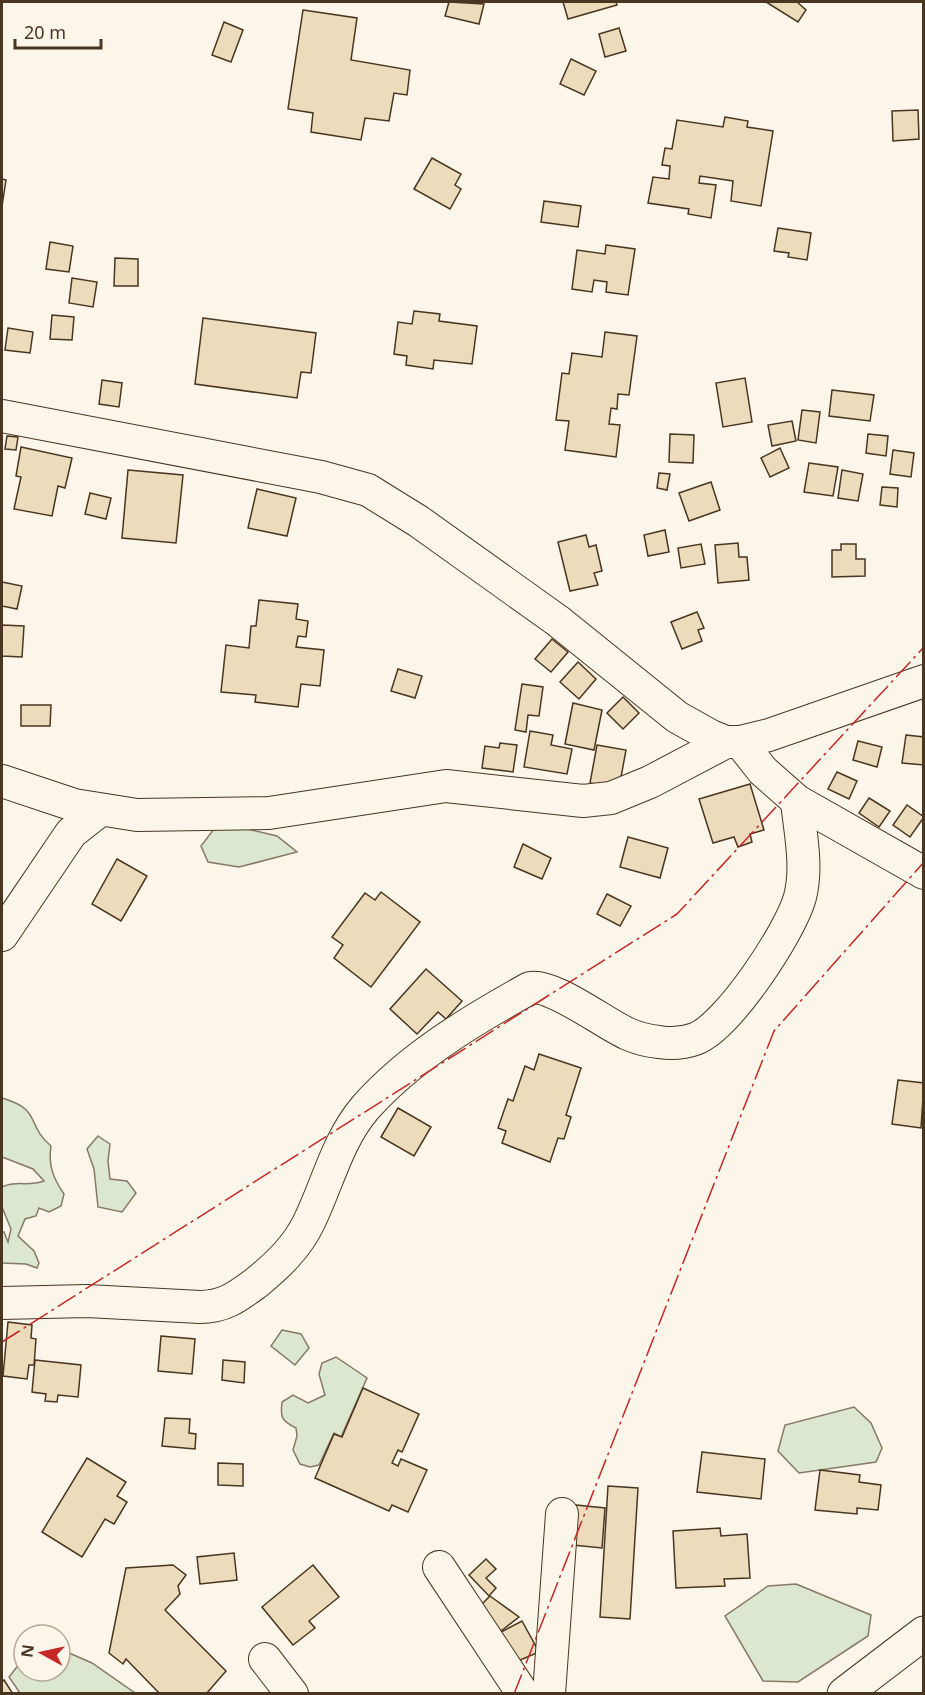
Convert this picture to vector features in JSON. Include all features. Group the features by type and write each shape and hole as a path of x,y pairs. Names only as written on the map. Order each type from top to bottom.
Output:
{"main road":[{"path":"844,1694 924,1633"}],"street":[{"path":"2,416 321,477 368,490 418,521 558,621 677,717 711,736 733,742 797,801 924,873"},
{"path":"2,781 99,810 137,815 269,813 446,786 583,801 611,798 733,742 795,726 924,681"},
{"path":"2,1303 87,1301 216,1307 233,1300 288,1255 308,1224 347,1133 381,1090 436,1045 530,988 547,990 630,1035 660,1042 678,1043 697,1039 749,986 772,955 790,922 800,897 803,877 797,801"},
{"path":"2,935 71,833 99,810"},
{"path":"549,1694 562,1515"},
{"path":"439,1567 523,1694"},
{"path":"265,1659 292,1694"}],"green space":[{"path":"243,828 277,836 297,852 239,867 208,862 201,846 214,829"},
{"path":"2,1098 23,1107 43,1138 51,1146 52,1171 64,1194 61,1206 49,1212 39,1208 36,1216 25,1219 18,1236 34,1251 39,1263 37,1268 26,1264 2,1263 2,1232 8,1242 11,1229 2,1207 2,1187 44,1181 33,1169 2,1157"},
{"path":"98,1136 110,1144 108,1161 110,1179 127,1181 136,1193 122,1212 98,1207 94,1169 87,1149"},
{"path":"282,1330 301,1334 309,1348 295,1365 271,1346"},
{"path":"336,1357 367,1378 341,1437 334,1433 319,1465 310,1467 300,1464 293,1450 297,1436 296,1428 283,1418 282,1402 293,1395 308,1403 325,1395 319,1374 322,1363"},
{"path":"854,1407 871,1423 882,1448 876,1462 799,1473 778,1451 785,1425"},
{"path":"796,1584 871,1615 868,1636 798,1682 763,1681 725,1616 768,1586"},
{"path":"72,1654 92,1663 135,1693 20,1693 13,1683 72,1683"}],"building":[{"path":"449,2 484,4 479,24 445,16"},
{"path":"563,2 616,2 617,5 568,19"},
{"path":"766,2 797,2 806,10 798,22"},
{"path":"303,10 357,18 351,60 410,70 407,95 394,93 389,121 365,118 361,140 311,132 313,113 288,109"},
{"path":"224,22 243,30 231,62 212,55"},
{"path":"619,28 626,51 605,57 599,34"},
{"path":"571,59 596,71 584,95 560,84"},
{"path":"918,110 919,139 893,141 892,111"},
{"path":"725,117 748,121 747,127 773,131 761,206 731,201 733,181 700,176 699,183 716,185 711,218 688,214 689,209 648,203 653,177 669,179 670,166 662,165 665,148 672,149 677,120 723,127"},
{"path":"432,158 461,174 455,185 461,189 450,209 414,189"},
{"path":"2,179 6,180 2,206"},
{"path":"544,201 581,206 578,227 541,222"},
{"path":"778,228 811,233 807,260 788,257 789,253 774,251"},
{"path":"50,242 73,246 69,272 46,269"},
{"path":"606,245 635,249 628,295 606,292 607,282 594,280 592,292 572,289 577,250 605,254"},
{"path":"115,258 138,259 138,286 114,286"},
{"path":"72,278 97,282 93,307 69,303"},
{"path":"414,311 440,314 439,321 477,326 472,364 434,360 433,369 406,365 407,356 394,354 398,322 412,324"},
{"path":"52,315 74,317 72,340 50,339"},
{"path":"203,318 316,333 311,373 301,372 297,398 195,384"},
{"path":"8,328 33,332 30,353 5,350"},
{"path":"605,332 637,336 629,395 618,394 617,409 611,408 609,424 620,425 616,457 565,450 569,421 556,420 562,373 569,374 572,353 602,357"},
{"path":"745,378 752,422 723,427 716,383"},
{"path":"102,380 122,383 119,407 99,404"},
{"path":"832,390 874,395 870,421 829,416"},
{"path":"802,410 820,412 816,443 798,440"},
{"path":"792,421 796,441 772,446 768,425"},
{"path":"670,434 694,435 693,463 669,462"},
{"path":"868,434 888,436 886,456 866,453"},
{"path":"7,436 18,437 16,450 5,449"},
{"path":"21,447 72,458 65,488 58,486 52,516 14,509 21,477 16,476"},
{"path":"780,448 789,468 770,477 761,458"},
{"path":"893,450 914,453 911,477 890,474"},
{"path":"809,463 838,467 833,496 804,492"},
{"path":"128,470 183,475 176,543 122,538"},
{"path":"842,470 863,474 858,501 838,498"},
{"path":"659,473 670,474 667,490 657,488"},
{"path":"711,482 720,510 689,521 679,493"},
{"path":"882,487 898,488 897,507 880,505"},
{"path":"257,489 296,498 287,536 248,528"},
{"path":"90,493 111,498 106,519 85,514"},
{"path":"665,530 669,552 648,556 644,535"},
{"path":"586,535 589,547 596,545 602,571 594,573 598,585 570,591 558,542"},
{"path":"738,543 739,557 747,557 749,580 718,583 715,545"},
{"path":"701,544 705,564 681,568 678,548"},
{"path":"841,544 856,544 856,559 865,559 865,576 832,577 832,550 841,550"},
{"path":"2,582 22,586 17,609 2,606"},
{"path":"259,600 298,604 296,619 308,621 306,637 298,636 296,647 324,650 320,686 301,684 298,707 255,702 256,695 221,692 226,645 249,648 251,626 256,626"},
{"path":"697,612 704,628 698,630 702,641 682,649 671,622"},
{"path":"2,625 24,626 22,657 2,656"},
{"path":"552,639 568,652 551,672 535,659"},
{"path":"578,662 596,679 579,699 560,682"},
{"path":"398,669 422,676 415,698 391,691"},
{"path":"522,684 543,687 539,716 528,715 526,732 515,730"},
{"path":"623,697 639,713 623,729 607,713"},
{"path":"573,703 602,710 594,750 565,744"},
{"path":"21,705 51,705 50,726 21,726"},
{"path":"530,731 553,735 551,745 572,749 567,774 524,767"},
{"path":"906,735 924,737 924,765 902,763"},
{"path":"858,741 882,747 877,767 853,760"},
{"path":"500,743 517,745 513,772 482,768 485,746 499,748"},
{"path":"597,745 626,750 619,788 590,783"},
{"path":"837,772 857,781 849,799 828,789"},
{"path":"750,784 764,830 750,834 752,842 738,847 734,837 713,843 699,799"},
{"path":"869,798 890,811 879,827 859,813"},
{"path":"907,805 924,817 910,837 893,825"},
{"path":"628,837 668,848 660,878 620,867"},
{"path":"523,844 551,858 542,879 514,867"},
{"path":"117,859 147,876 121,921 92,904"},
{"path":"381,892 420,922 371,987 334,958 343,945 332,937 365,893 375,900"},
{"path":"607,894 631,906 620,926 597,914"},
{"path":"426,969 462,1001 446,1019 438,1012 417,1034 390,1009"},
{"path":"539,1054 581,1068 566,1115 571,1117 564,1139 558,1138 550,1162 502,1143 506,1131 498,1128 508,1099 513,1101 525,1066 534,1070"},
{"path":"898,1080 924,1083 921,1128 892,1124"},
{"path":"398,1108 431,1127 414,1156 381,1137"},
{"path":"8,1322 32,1325 31,1338 36,1339 34,1365 29,1365 27,1379 3,1376"},
{"path":"161,1336 195,1339 192,1374 158,1371"},
{"path":"35,1360 81,1365 78,1397 58,1395 57,1402 45,1401 46,1394 32,1392"},
{"path":"223,1360 245,1362 244,1383 222,1380"},
{"path":"363,1388 419,1414 402,1452 398,1450 392,1463 398,1466 401,1459 427,1470 408,1512 392,1505 389,1511 315,1478 334,1434 342,1437"},
{"path":"165,1418 190,1419 189,1433 196,1434 195,1449 162,1446"},
{"path":"702,1452 765,1459 761,1499 697,1492"},
{"path":"87,1458 126,1482 117,1496 127,1502 114,1524 105,1519 82,1557 42,1532"},
{"path":"218,1463 243,1464 243,1486 218,1485"},
{"path":"820,1470 860,1475 859,1482 881,1485 878,1510 857,1508 857,1514 815,1510"},
{"path":"608,1486 638,1488 630,1619 600,1617"},
{"path":"566,1504 605,1508 602,1548 563,1544"},
{"path":"720,1528 721,1536 747,1534 750,1578 724,1579 725,1586 676,1588 673,1531"},
{"path":"234,1553 237,1580 200,1584 197,1557"},
{"path":"486,1559 496,1569 486,1578 496,1588 489,1596 469,1575"},
{"path":"173,1565 186,1575 178,1586 180,1594 165,1610 226,1671 206,1694 160,1694 126,1659 123,1664 109,1653 126,1568"},
{"path":"313,1565 339,1597 309,1621 315,1628 293,1645 262,1607"},
{"path":"490,1596 519,1617 501,1631 480,1606"},
{"path":"522,1621 539,1652 518,1661 501,1632"},
{"path":"4,1680 13,1694 2,1694"}],"power":[{"path":"2,1342 677,914 924,647"},
{"path":"514,1694 774,1031 924,862"}]}
